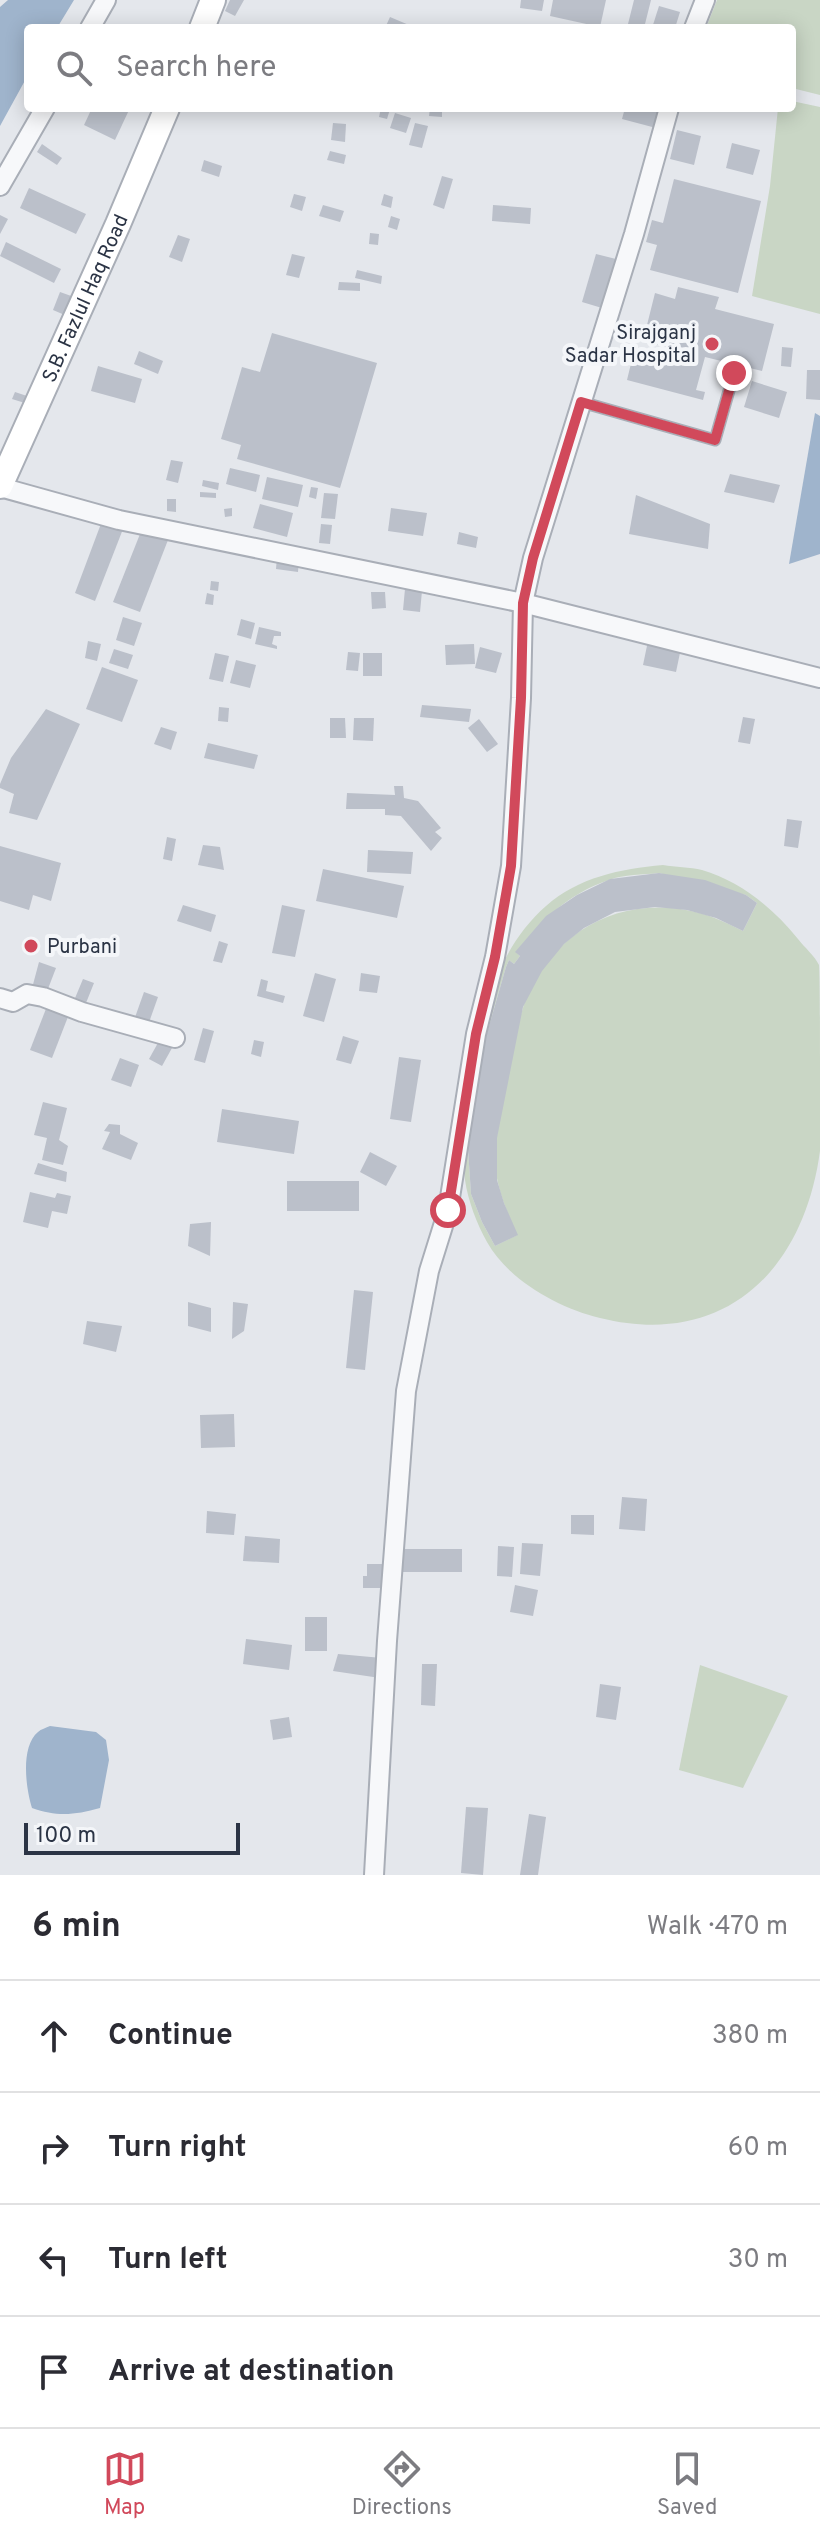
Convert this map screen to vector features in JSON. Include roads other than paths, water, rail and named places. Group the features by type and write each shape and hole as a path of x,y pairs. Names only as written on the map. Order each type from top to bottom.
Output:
{"main road":[{"path":"204,24 213,0"},
{"name":"S.B. Fazlul Haq Road","path":"0,486 165,112"}],"street":[{"path":"92,24 106,0"},
{"path":"696,24 705,0"},
{"path":"0,186 43,112"},
{"path":"374,1875 387,1641 406,1391 429,1271 448,1210 476,1034 495,957 511,866 523,603 533,558 634,234 668,112"},
{"path":"0,486 119,520 523,603 820,678"},
{"path":"0,998 13,1002 27,994 43,997 82,1012 175,1038"}],"lane":[{"path":"581,402 715,440 734,373"}],"water":[{"path":"8,0 74,0 59,24 24,24 24,82 0,126 0,7"},
{"path":"815,413 820,416 820,554 789,564"},
{"path":"50,1726 96,1732 106,1740 109,1760 100,1808 66,1814 32,1808 27,1780 29,1748 38,1732"}],"place":[{"name":"Sirajganj Sadar Hospital","path":"712,344"},
{"name":"Purbani","path":"31,946"}]}
